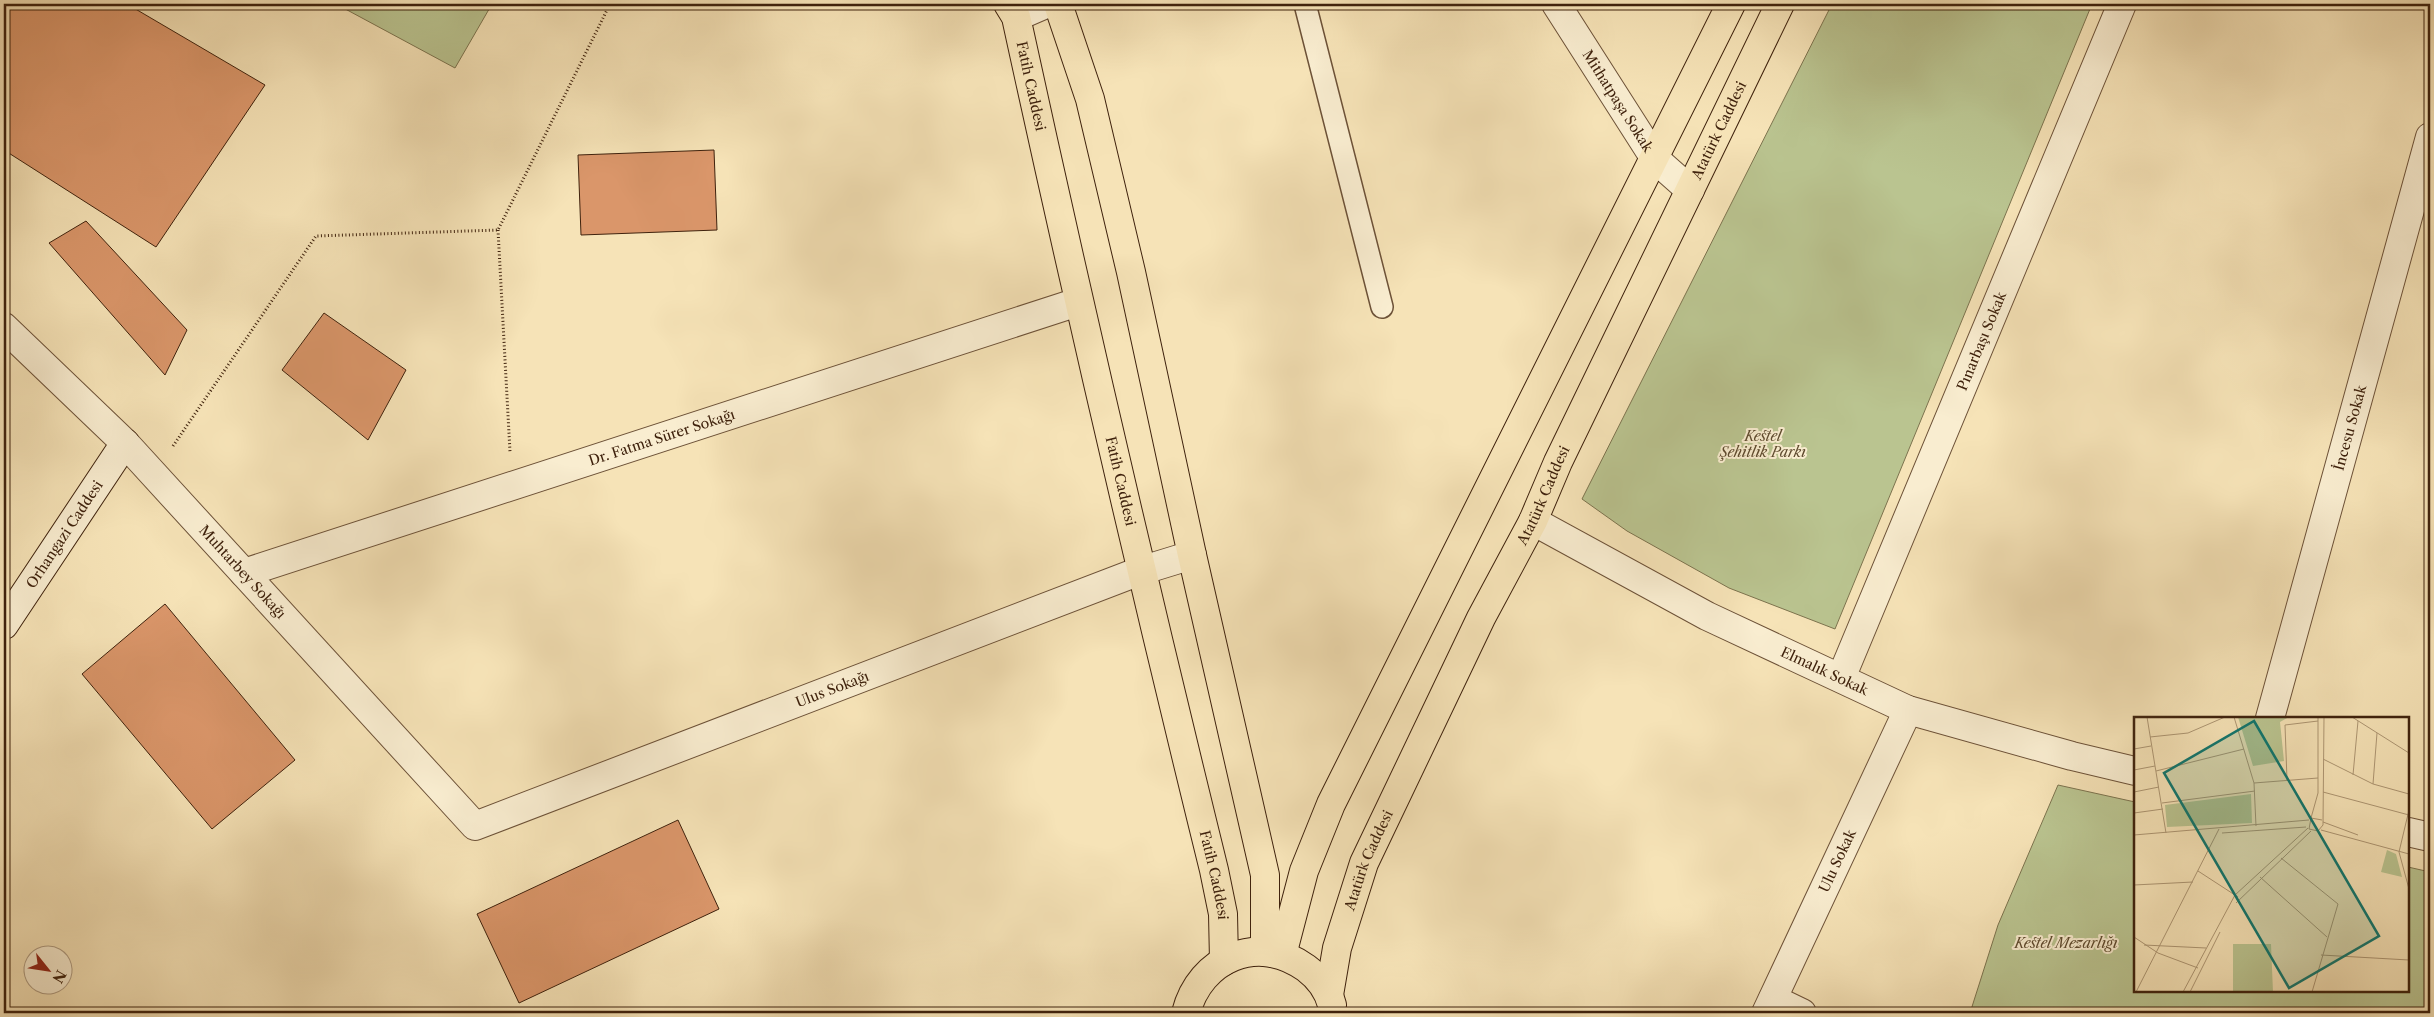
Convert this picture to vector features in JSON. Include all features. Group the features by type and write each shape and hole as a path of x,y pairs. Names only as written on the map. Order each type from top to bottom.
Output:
{"main road":[{"path":"1058,4 1093,109 1131,272 1264,875 1274,954"},
{"path":"1274,954 1331,804 1731,4"},
{"name":"Atatürk Caddesi","path":"1332,1004 1337,948 1364,863 1481,618 1534,521 1558,462 1780,4"},
{"name":"Fatih Caddesi","path":"1012,10 1140,571 1214,870 1222,914 1224,960"},
{"path":"1186,1013 1190,996 1204,976 1224,960 1247,952 1274,954 1295,960 1315,974 1332,1004"}],"street":[{"path":"1012,10 1046,4"},
{"name":"Mithatpaşa Sokak","path":"1556,4 1655,159 1690,190"},
{"name":"Pınarbaşı Sokak","path":"1841,678 2122,4"},
{"name":"İncesu Sokak","path":"2270,717 2430,137"},
{"name":"Dr. Fatma Sürer Sokağı","path":"244,574 512,485 1078,302"},
{"name":"Muhtarbey Sokağı","path":"4,327 154,474 474,826"},
{"name":"Orhangazi Caddesi","path":"4,625 124,443"},
{"name":"Elmalık Sokak","path":"1534,521 1707,616 1908,710 2072,756 2134,771"},
{"name":"Ulus Sokağı","path":"474,826 1140,571 1192,555"},
{"name":"Ulu Sokak","path":"1769,1006 1908,710"},
{"path":"2409,832 2430,837"},
{"path":"1769,1006 1802,1013"}],"lane":[{"path":"1305,4 1382,307"}],"path":[{"path":"512,485 498,230 610,4"},
{"path":"154,474 316,236 498,230"}],"green space":[{"path":"336,4 492,4 455,68"},
{"name":"Kestel Şehitlik Parkı","path":"1832,4 2092,4 1835,629 1729,588 1627,531 1582,499"},
{"name":"Kestel Mezarlığı","path":"2058,785 2134,802 2134,992 2409,992 2409,867 2430,872 2430,1013 1970,1013 1998,925"}],"building":[{"path":"4,4 127,4 265,85 156,247 4,150"},
{"path":"714,150 717,230 581,235 578,155"},
{"path":"86,221 187,330 165,375 49,243"},
{"path":"324,313 406,370 368,440 282,370"},
{"path":"165,604 295,760 212,829 82,674"},
{"path":"678,820 719,909 519,1003 477,914"}]}
